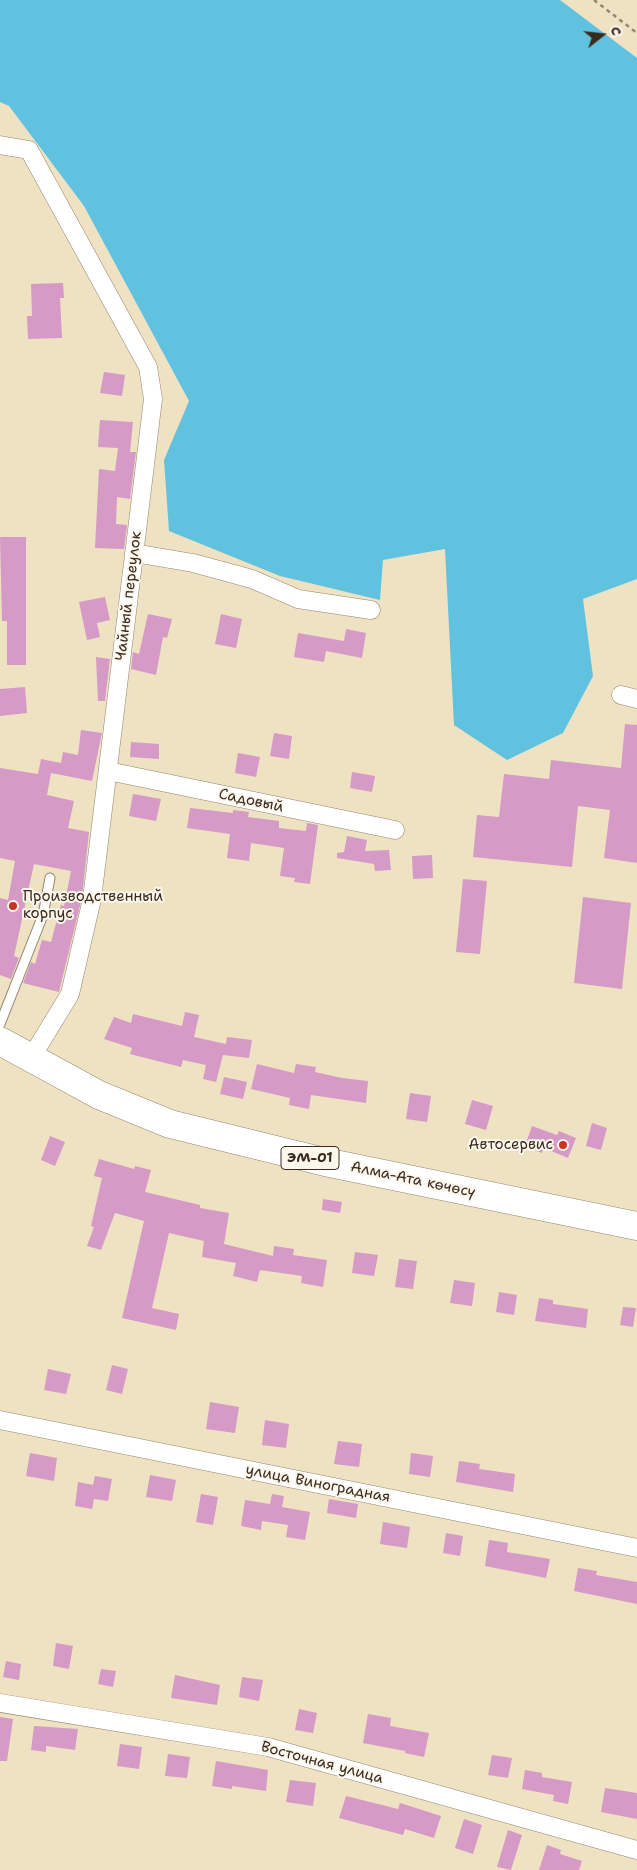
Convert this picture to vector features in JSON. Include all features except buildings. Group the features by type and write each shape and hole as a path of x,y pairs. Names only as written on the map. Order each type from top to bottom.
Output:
{"highway":[{"name":"Алма-Ата көчөсү","path":"0,1041 99,1095 170,1124 324,1162 637,1226"}],"street":[{"name":"Чайный переулок","path":"0,145 29,150 148,367 153,399 92,899 70,994 31,1058"},
{"path":"134,553 193,563 252,579 298,599 371,610"},
{"name":"Садовый","path":"108,771 395,830"},
{"name":"улица Виноградная","path":"0,1420 637,1548"},
{"name":"Восточная улица","path":"0,1703 268,1747 637,1850"}],"lane":[{"path":"0,1024 34,941 43,914 50,878"}],"path":[{"path":"594,0 637,33"}],"water":[{"path":"0,0 560,0 637,58 637,579 583,599 593,676 563,733 507,760 454,725 445,549 383,560 380,600 280,576 169,531 164,460 189,401 84,206 9,106 0,102"}],"place":[{"name":"Производственный корпус","path":"13,906"},
{"name":"Автосервис","path":"563,1145"}]}
